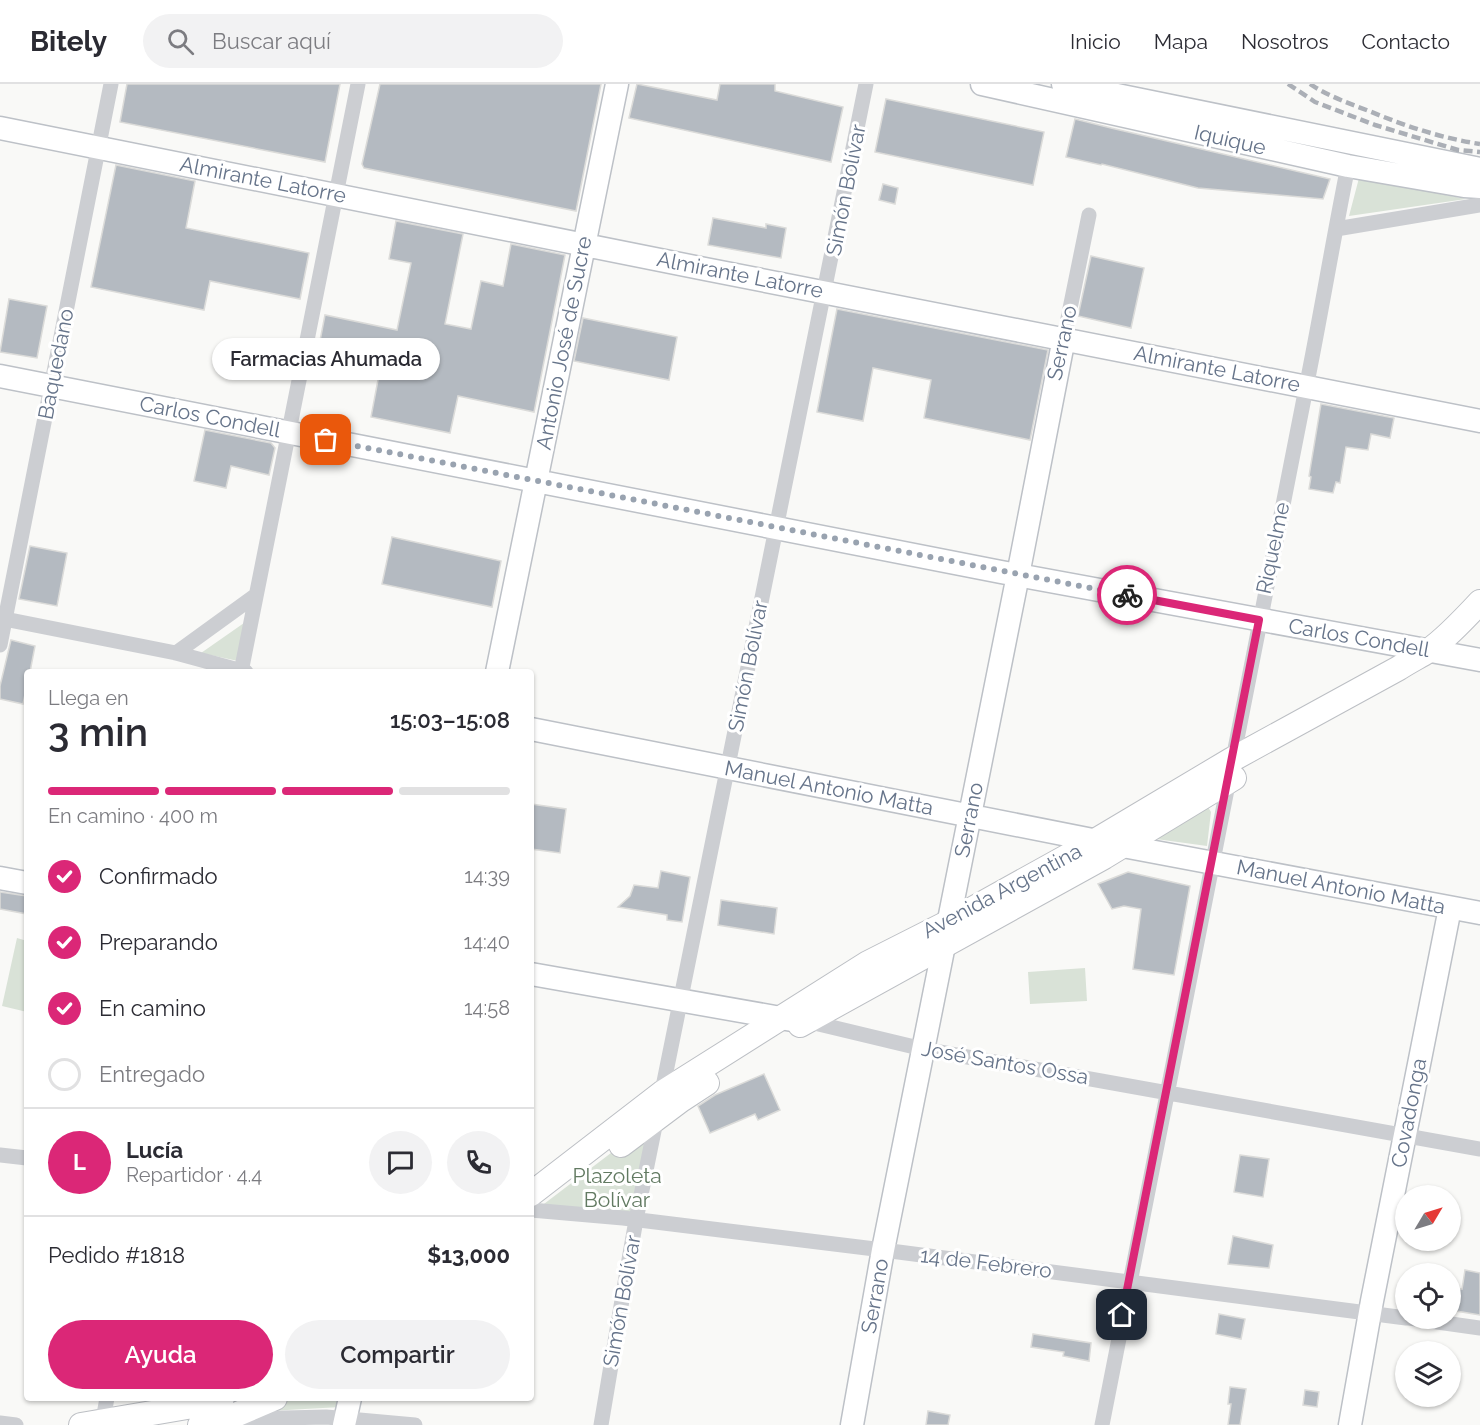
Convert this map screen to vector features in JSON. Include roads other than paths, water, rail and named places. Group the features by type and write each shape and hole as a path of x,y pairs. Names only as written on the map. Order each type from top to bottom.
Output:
{"main road":[{"name":"Avenida Argentina","path":"1437,652 1480,602"},
{"name":"Avenida Argentina","path":"534,1206 681,1100 1095,841 1229,771 1480,626"},
{"name":"Avenida Argentina","path":"534,1205 662,1092 868,963 947,933 1123,846 1229,771"},
{"path":"98,1417 193,1406 224,1408 260,1401"},
{"path":"200,1425 224,1408"}],"street":[{"name":"Baquedano","path":"0,645 3,618 111,84"},
{"path":"244,669 256,595 358,84"},
{"name":"Antonio José de Sucre","path":"498,669 617,84"},
{"name":"Simón Bolívar","path":"601,1425 636,1220 826,292 866,84"},
{"name":"Iquique","path":"982,84 1348,166 1480,187"},
{"name":"Iquique","path":"1063,84 1480,169"},
{"name":"Almirante Latorre","path":"0,128 1480,421"},
{"name":"Riquelme","path":"1101,1425 1164,1092 1307,387 1348,166"},
{"path":"1336,229 1480,206"},
{"name":"Serrano","path":"852,1425 883,1250 1089,215"},
{"name":"Carlos Condell","path":"0,376 1018,576 1480,660"},
{"path":"176,652 256,595"},
{"path":"3,618 176,652 233,669"},
{"name":"Manuel Antonio Matta","path":"534,730 1095,841 1480,913"},
{"path":"0,878 24,882"},
{"name":"Covadonga","path":"1350,1425 1450,908"},
{"name":"José Santos Ossa","path":"534,975 781,1019 807,1021 924,1049 1480,1149"},
{"path":"0,1155 24,1158"},
{"name":"14 de Febrero","path":"534,1207 1395,1316"},
{"name":"14 de Febrero","path":"1461,1325 1480,1328"},
{"path":"224,1408 326,1416 346,1414 415,1425"},
{"path":"0,1423 16,1425"}],"railway":[{"path":"1288,84 1315,102 1375,125 1458,150 1480,152"},
{"path":"1310,84 1338,99 1410,126 1437,135 1480,144"}],"place":[{"name":"Farmacias Ahumada","path":"326,440"}],"park label":[{"name":"Plazoleta Bolívar","path":"617,1188"}]}
